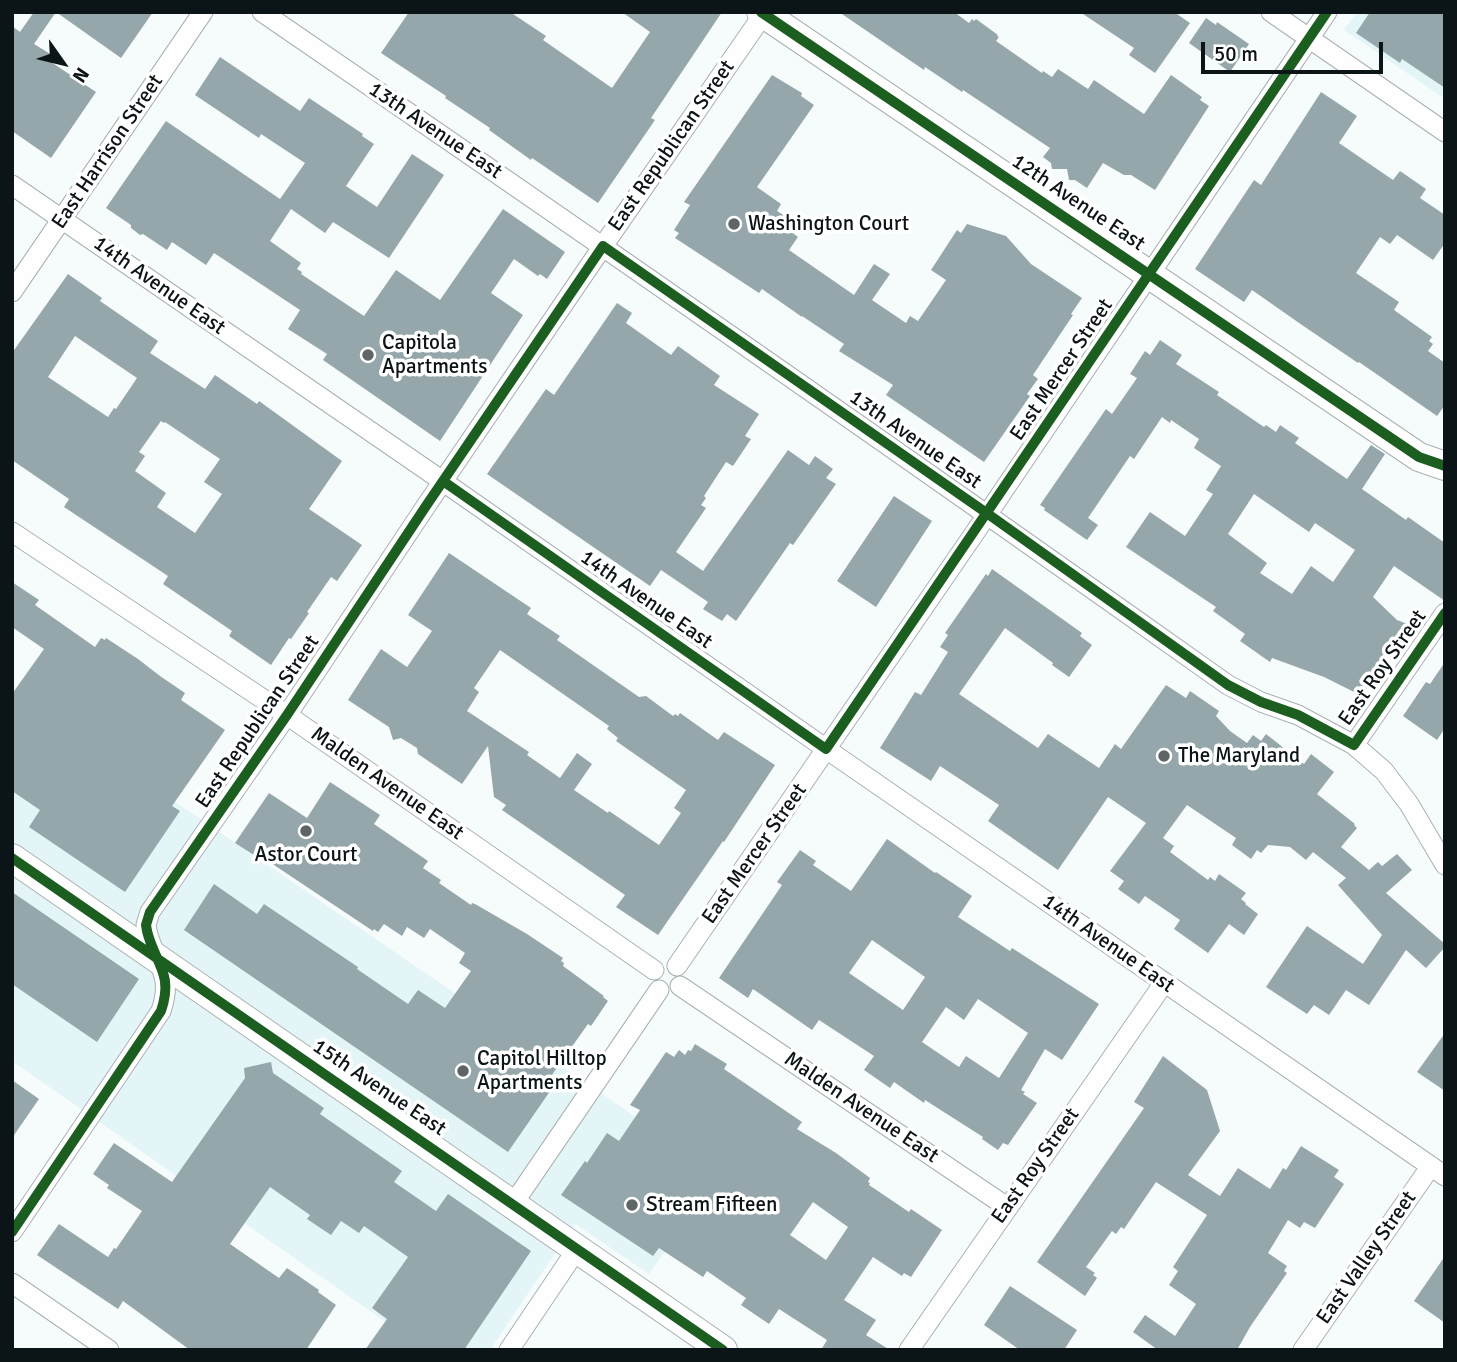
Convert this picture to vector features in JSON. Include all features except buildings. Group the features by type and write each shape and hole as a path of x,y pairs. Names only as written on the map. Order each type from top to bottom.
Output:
{"street":[{"name":"East Harrison Street","path":"12,292 204,12"},
{"name":"13th Avenue East","path":"262,12 988,514 1228,685 1261,702 1298,715 1354,745 1384,771 1409,804 1445,865"},
{"path":"1271,12 1445,132"},
{"name":"East Mercer Street","path":"677,966 988,514 1327,12"},
{"name":"East Republican Street","path":"12,1232 161,1011 165,977 147,932 150,912 287,715 443,481 763,13"},
{"name":"12th Avenue East","path":"763,13 1419,457 1445,466"},
{"name":"14th Avenue East","path":"12,185 1438,1171"},
{"name":"Malden Avenue East","path":"12,532 287,715 654,970"},
{"name":"East Roy Street","path":"1354,745 1445,613"},
{"name":"15th Avenue East","path":"12,858 723,1350"},
{"path":"671,962 677,966 683,976 680,986 666,993 653,985 654,970 661,963 671,962"},
{"name":"East Roy Street","path":"909,1350 1164,983"},
{"name":"Malden Avenue East","path":"680,986 1007,1207"},
{"path":"513,1204 659,990"},
{"name":"East Valley Street","path":"1303,1350 1438,1171"},
{"path":"509,1350 578,1249"},
{"path":"12,1283 109,1350"}],"shaded area":[{"path":"1357,12 1445,12 1445,99 1344,30"},
{"path":"12,690 719,1174 649,1274 575,1224 490,1350 426,1350 12,1061"}],"cycle path":[{"path":"761,12 1419,457 1445,466"},
{"path":"443,481 826,749 1327,12"},
{"path":"12,1232 161,1011 165,987 162,969 147,931 150,912 287,715 603,246 1228,685 1261,702 1298,715 1354,745 1445,613"},
{"path":"12,858 723,1350"}],"place":[{"name":"Washington Court","path":"734,224"},
{"name":"Capitola Apartments","path":"368,355"},
{"name":"The Maryland","path":"1164,756"},
{"name":"Astor Court","path":"306,831"},
{"name":"Capitol Hilltop Apartments","path":"463,1071"},
{"name":"Stream Fifteen","path":"632,1205"}]}
